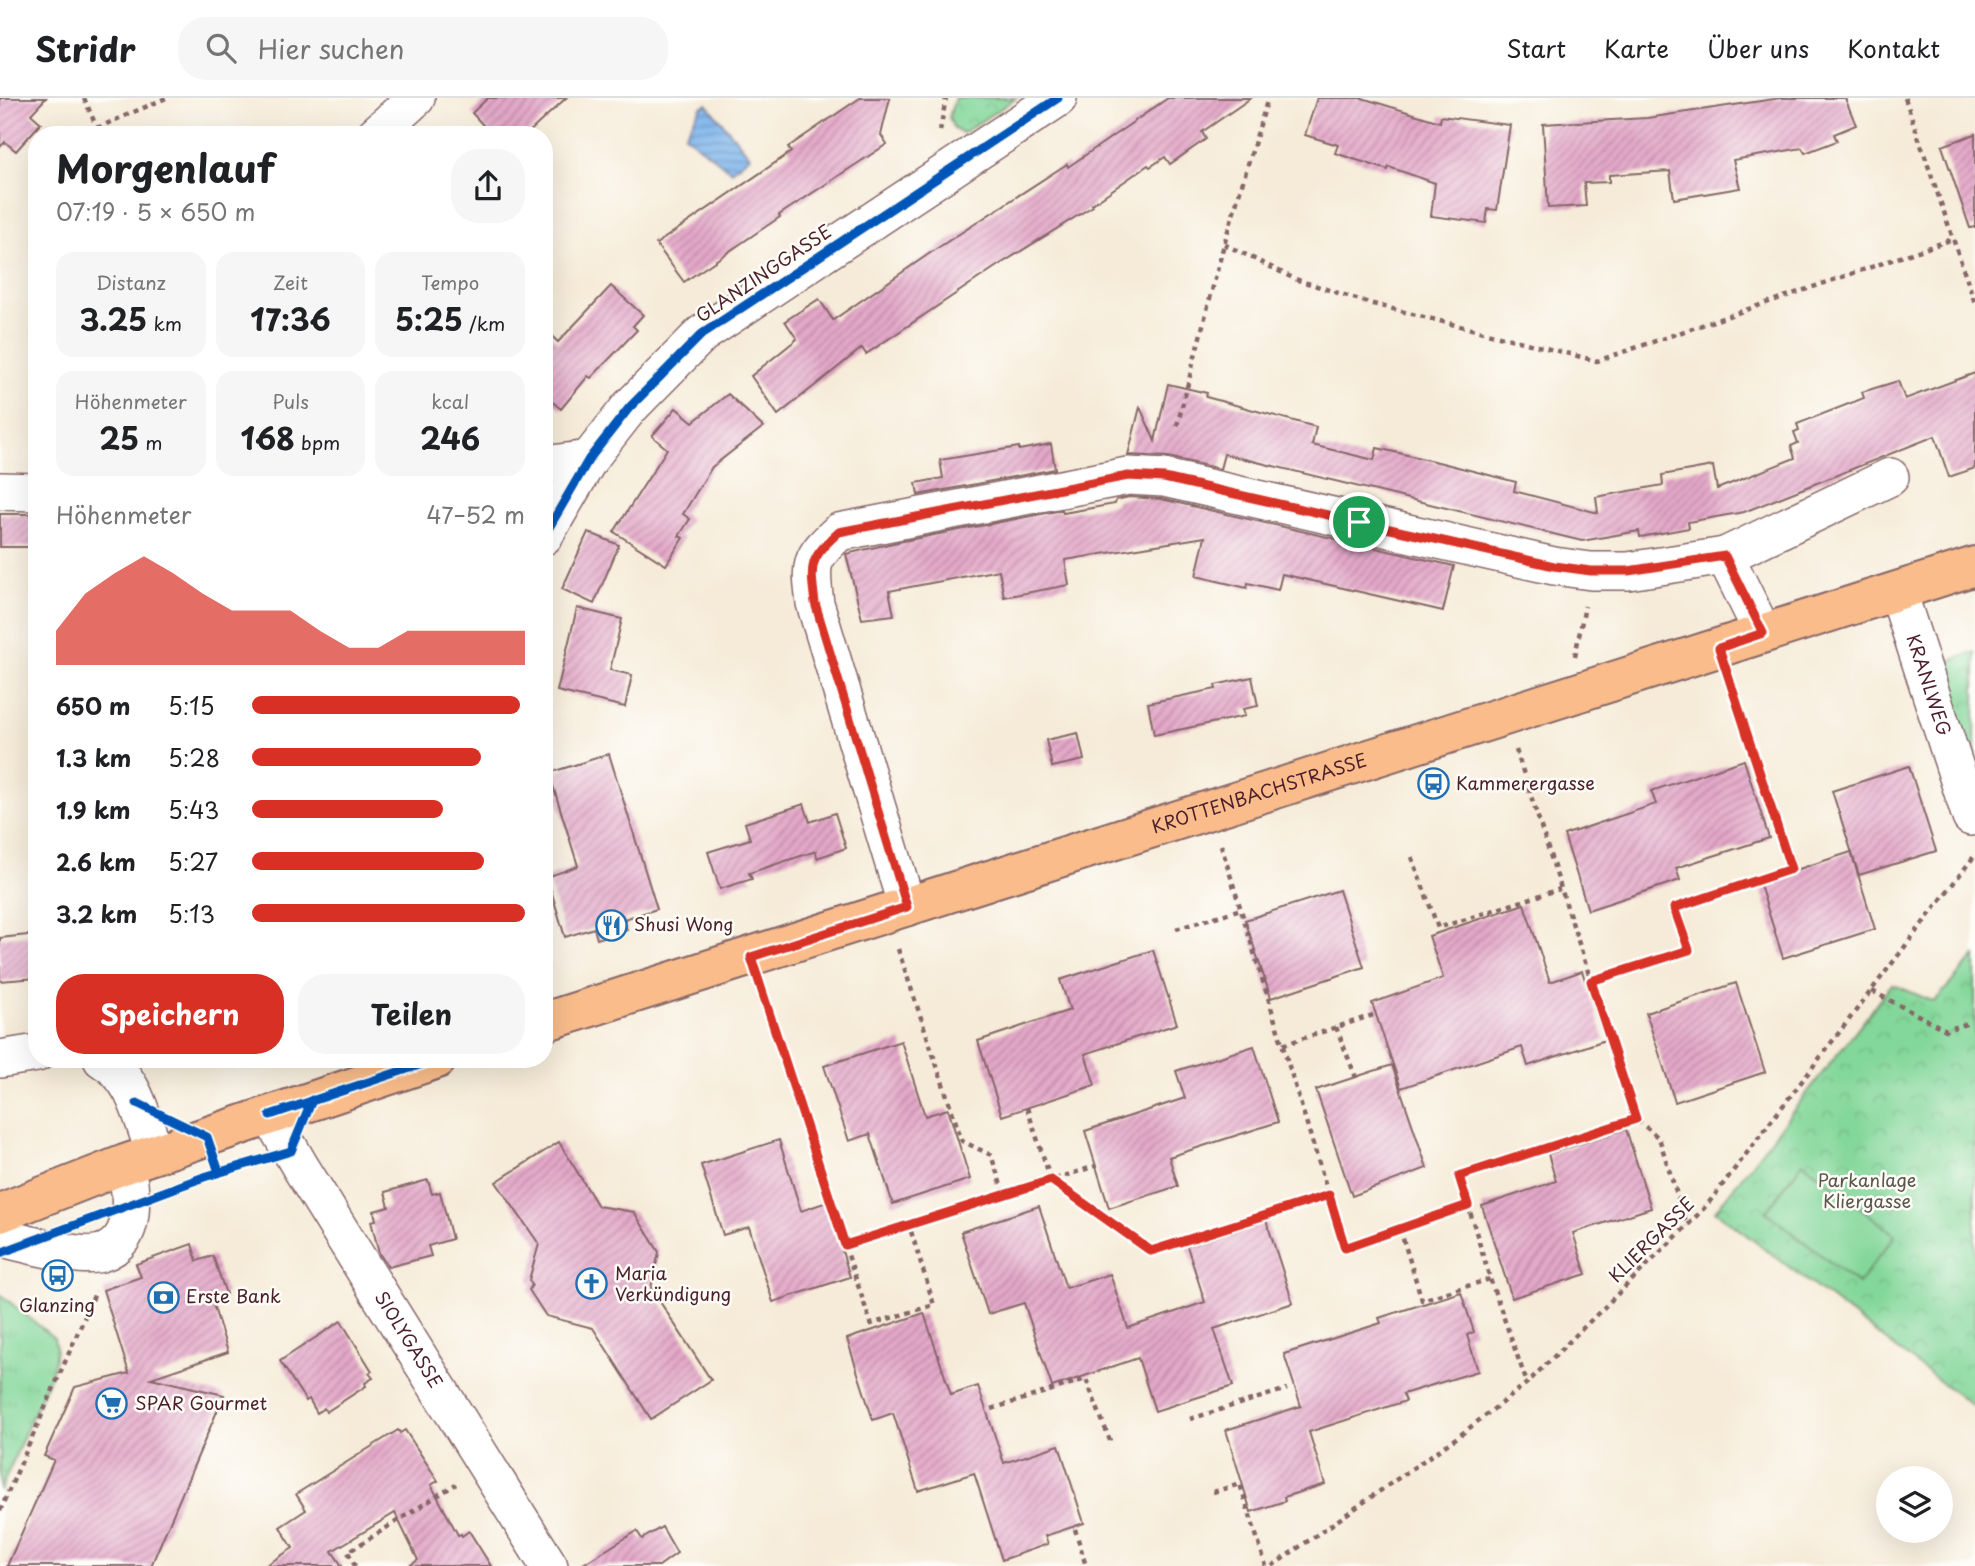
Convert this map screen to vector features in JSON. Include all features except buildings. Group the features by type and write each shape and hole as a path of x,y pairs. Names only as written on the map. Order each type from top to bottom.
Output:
{"main road":[{"name":"KROTTENBACHSTRASSE","path":"553,1019 1975,566"},
{"path":"0,1213 140,1159 410,1068"}],"street":[{"path":"385,126 416,98"},
{"name":"GLANZINGGASSE","path":"553,521 589,459 629,408 702,334 1058,98"},
{"path":"553,465 589,459"},
{"path":"896,910 815,603 811,569 819,550 839,532 1115,479 1164,478 1554,566 1591,571 1628,571 1725,556 1890,477"},
{"path":"0,491 28,492"},
{"path":"1725,556 1763,633"},
{"name":"KRANLWEG","path":"1898,592 1971,817 1975,815"},
{"path":"0,1059 28,1054"},
{"path":"0,1238 63,1251 103,1253 119,1242 127,1231 131,1189 140,1159 132,1091 121,1068"},
{"name":"SIOLYGASSE","path":"270,1115 549,1566"}],"path":[{"path":"84,98 96,126"},
{"path":"102,126 166,98"},
{"path":"1177,426 1224,244 1268,98"},
{"path":"1905,98 1975,303"},
{"path":"1224,244 1295,279 1369,303 1597,361 1953,239"},
{"path":"1567,696 1591,571"},
{"path":"1591,981 1689,950 1674,908 1791,869 1719,648"},
{"path":"1505,715 1636,1119 1659,1138 1687,1226"},
{"path":"1210,810 1345,1248 1468,1205"},
{"path":"1412,857 1438,928 1560,888"},
{"path":"1177,929 1241,909"},
{"path":"896,910 962,1141 990,1155 1004,1194"},
{"path":"751,957 871,1324 934,1305 909,1225"},
{"path":"1872,990 1946,1030 1969,1023"},
{"path":"1283,1045 1376,1014"},
{"path":"1336,1027 1357,1080"},
{"path":"1027,1108 1051,1180 1151,1251 1329,1195"},
{"path":"1527,1383 1490,1279 1459,1176 1636,1119"},
{"path":"845,1245 1096,1166"},
{"path":"1400,1229 1422,1300 1490,1279"},
{"path":"0,1511 96,1291 103,1270 103,1253"},
{"path":"992,1409 1086,1379 1111,1443"},
{"path":"1190,1419 1287,1390"},
{"path":"355,1566 348,1552 486,1465"},
{"path":"1213,1492 1240,1484 1266,1566"},
{"path":"1074,1529 1086,1566"}],"green space":[{"path":"955,98 1016,98 963,133 954,129 949,117"},
{"path":"1975,652 1975,788 1935,666"},
{"name":"Parkanlage Kliergasse","path":"1975,956 1975,1408 1715,1211 1892,984 1934,1002"},
{"path":"1803,1162 1895,1235 1858,1284 1766,1212"},
{"path":"0,1294 54,1338 56,1347 54,1366 0,1491"}],"water":[{"path":"707,104 750,156 731,171 685,135 701,107"}],"cycle path":[{"path":"553,521 589,459 629,408 702,334 1058,98"},
{"path":"907,907 815,603 812,579 814,563 822,549 839,532 1128,476 1164,478 1554,566 1591,571 1628,571 1725,556 1763,633"},
{"path":"270,1115 410,1068"},
{"path":"0,1253 204,1177 291,1151 312,1100"},
{"path":"137,1103 207,1137 219,1172"}],"place":[{"name":"Kammerergasse","path":"1433,784"},
{"name":"Shusi Wong","path":"611,925"},
{"name":"Glanzing","path":"57,1275"},
{"name":"Maria Verkündigung","path":"592,1284"},
{"name":"Erste Bank","path":"163,1297"},
{"name":"SPAR Gourmet","path":"112,1404"}],"route":[{"path":"1128,476 1164,478 1359,522 1554,566 1591,571 1628,571 1725,556 1763,633 1719,648 1791,869 1674,908 1689,950 1591,981 1636,1119 1459,1176 1468,1205 1345,1248 1329,1195 1151,1251 1051,1180 845,1245 751,957 907,907 815,603 811,569 819,550 839,532 1128,476"}]}
